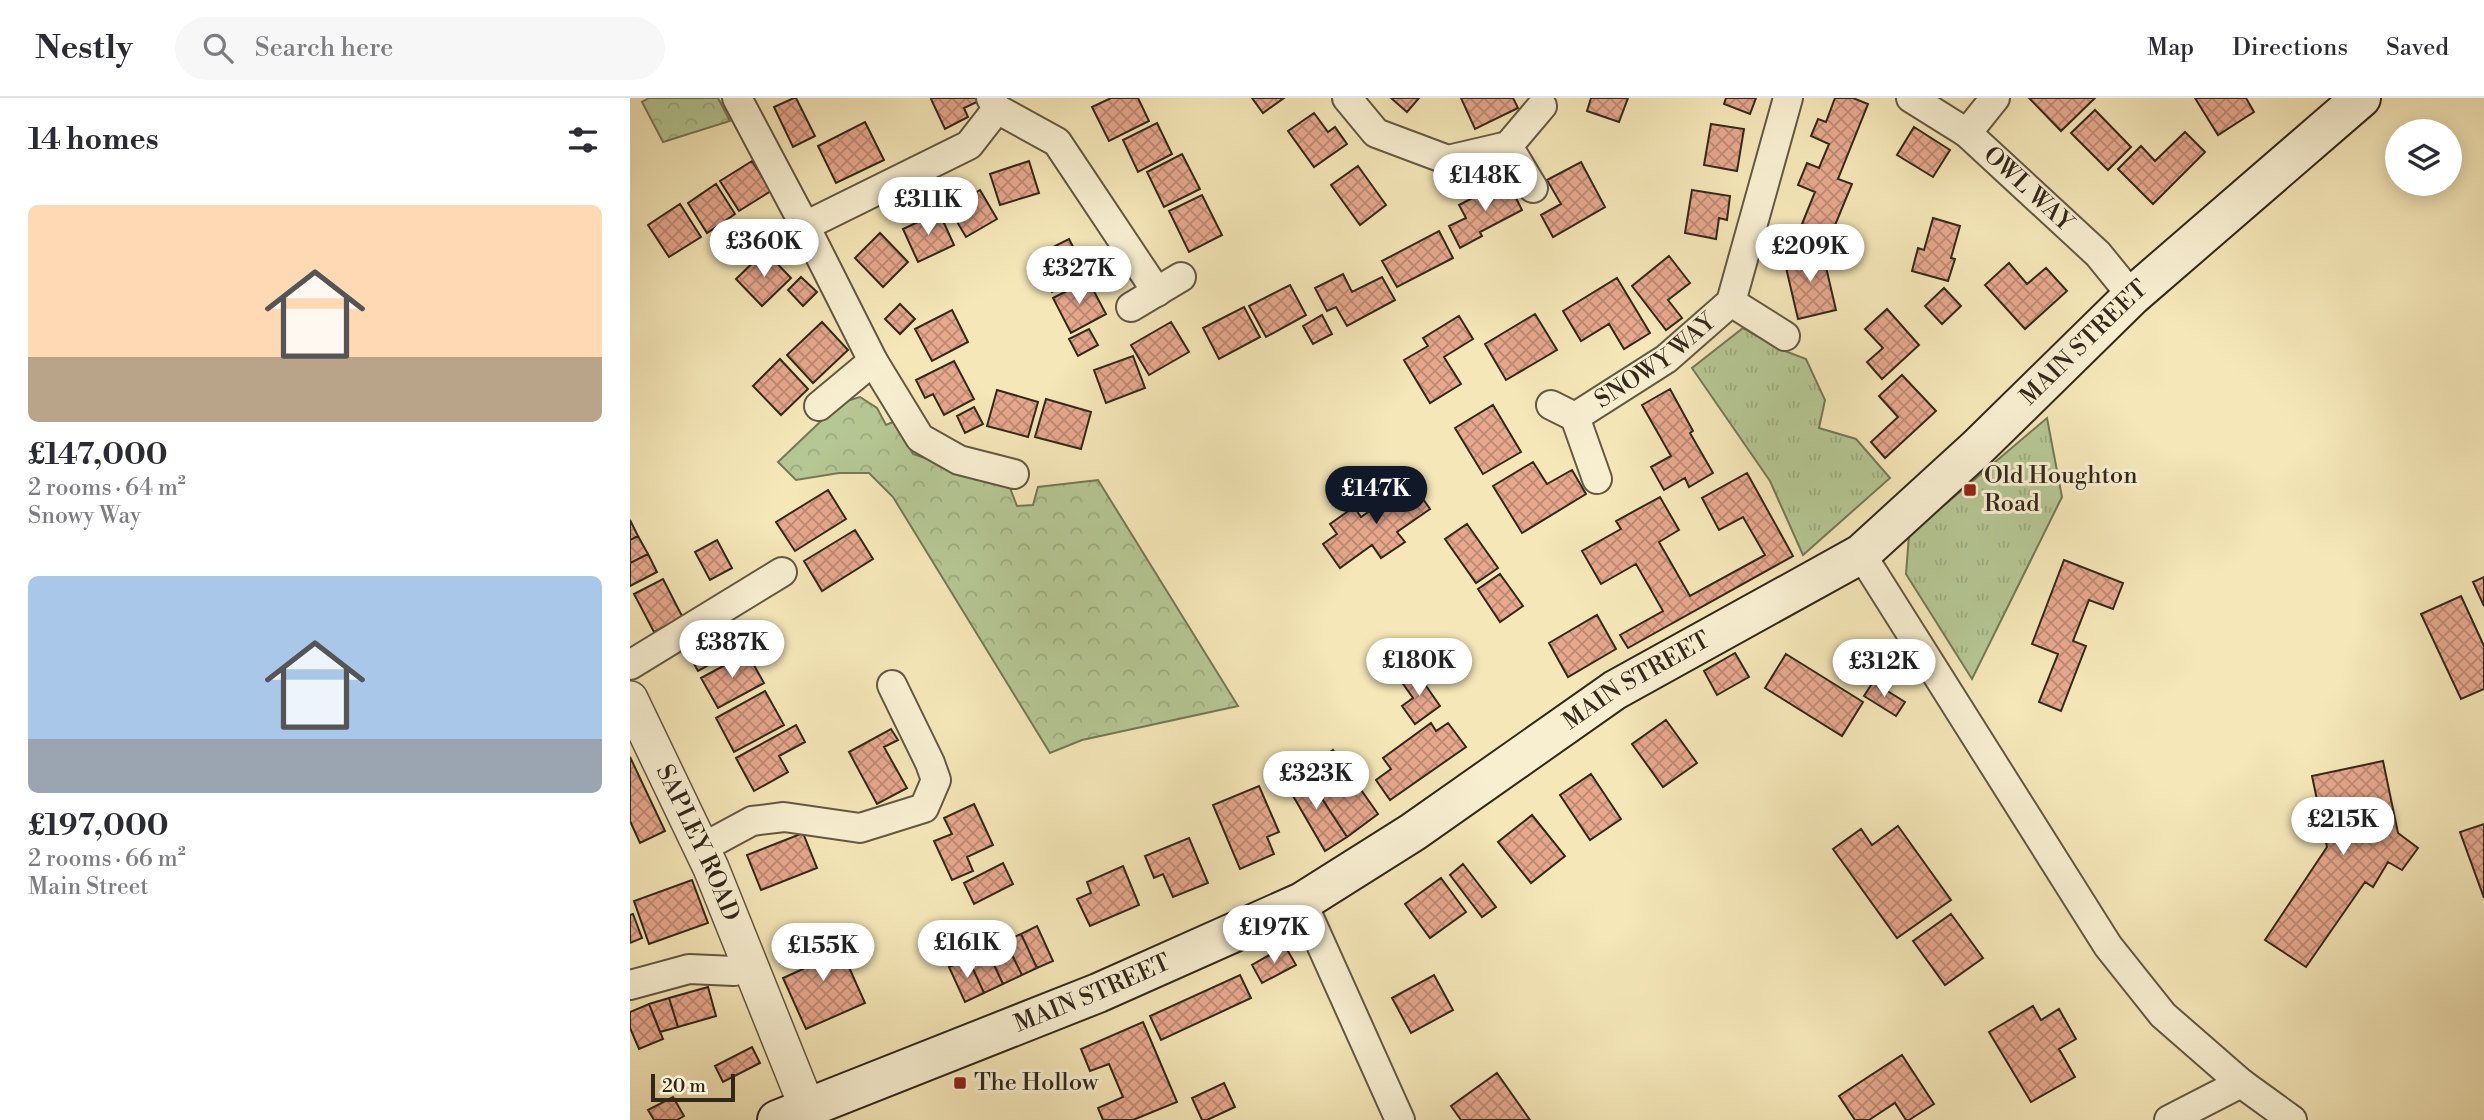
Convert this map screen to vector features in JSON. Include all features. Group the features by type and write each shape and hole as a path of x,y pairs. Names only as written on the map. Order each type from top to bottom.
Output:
{"main road":[{"name":"MAIN STREET","path":"798,1116 1098,993 1301,902 1413,832 1615,690 1861,554 1977,448 2133,296 2361,98"}],"street":[{"path":"737,98 873,361 920,438 959,460 1014,474"},
{"path":"1346,98 1376,133 1448,160 1508,146 1542,106"},
{"name":"SNOWY WAY","path":"1597,479 1563,411 1666,359 1731,302 1788,98"},
{"name":"OWL WAY","path":"1911,98 1967,133 2098,254 2133,296"},
{"path":"1967,133 1995,98"},
{"path":"805,226 969,145 994,103 1057,142 1157,292"},
{"path":"1508,146 1532,188"},
{"path":"1131,307 1181,278"},
{"name":"SNOWY WAY","path":"1731,302 1785,336"},
{"path":"819,406 873,361"},
{"path":"1861,554 2108,946 2163,1015 2241,1083 2292,1120"},
{"path":"630,665 782,572"},
{"path":"702,849 752,821 784,817 860,828 924,808 936,780 892,685"},
{"name":"SAPLEY ROAD","path":"630,699 702,849 748,963 798,1116"},
{"path":"1301,902 1400,1120"},
{"path":"630,985 689,969 734,971 748,963"},
{"path":"2169,1120 2241,1083"}],"green space":[{"path":"649,98 718,98 730,121 663,142 642,102"},
{"path":"1743,328 1806,359 1825,400 1819,428 1856,439 1890,478 1803,555 1770,481 1692,368"},
{"path":"860,397 877,408 886,425 895,421 913,454 1010,488 1017,506 1033,505 1038,487 1098,480 1238,706 1082,740 1050,753 893,497 869,473 839,473 796,480 778,462 840,403"},
{"path":"2047,418 2062,497 1972,679 1906,574 1909,535"}],"building":[{"path":"794,98 815,136 793,147 774,107"},
{"path":"978,98 979,101 964,108 968,117 945,129 931,99"},
{"path":"1111,98 1138,98 1149,121 1109,141 1092,107"},
{"path":"1252,98 1284,98 1263,113"},
{"path":"1391,98 1419,98 1407,112"},
{"path":"1461,98 1513,98 1518,108 1475,129"},
{"path":"1591,98 1628,98 1619,122 1587,111"},
{"path":"1726,98 1756,98 1750,114 1724,104"},
{"path":"1835,98 1853,98 1868,104 1838,179 1852,184 1831,235 1802,224 1815,192 1798,185 1807,163 1819,168 1829,144 1811,136 1818,119 1826,122"},
{"path":"2029,98 2095,98 2061,131"},
{"path":"2195,98 2246,98 2254,112 2218,135"},
{"path":"2095,110 2131,147 2108,170 2071,133"},
{"path":"1314,113 1328,132 1335,127 1347,144 1314,167 1288,131"},
{"path":"865,122 884,160 836,183 818,146"},
{"path":"1157,123 1172,154 1138,172 1123,140"},
{"path":"1711,124 1744,129 1737,171 1704,165"},
{"path":"1914,127 1950,150 1933,177 1897,155"},
{"path":"2185,132 2205,152 2153,204 2118,169 2141,146 2155,161"},
{"path":"1182,154 1200,189 1164,207 1147,172"},
{"path":"752,161 771,191 739,211 720,181"},
{"path":"1029,161 1039,193 1000,205 990,174"},
{"path":"1581,162 1605,207 1553,237 1541,215 1561,204 1547,180"},
{"path":"1358,166 1386,205 1360,225 1331,185"},
{"path":"1507,180 1522,210 1480,232 1482,236 1460,248 1449,226 1466,218 1459,205"},
{"path":"716,184 735,214 707,233 688,203"},
{"path":"980,190 997,219 966,237 949,208"},
{"path":"1692,190 1730,196 1727,220 1719,218 1716,239 1685,233"},
{"path":"1202,195 1222,235 1189,252 1169,211"},
{"path":"680,204 701,237 669,257 648,225"},
{"path":"939,212 954,245 918,262 903,229"},
{"path":"1933,218 1960,226 1951,258 1955,259 1948,281 1912,271 1918,248 1924,250"},
{"path":"1439,231 1453,258 1397,287 1382,261"},
{"path":"880,233 908,262 883,287 855,258"},
{"path":"1069,239 1087,274 1052,292 1033,257"},
{"path":"1822,250 1836,310 1798,319 1784,259"},
{"path":"765,251 791,278 762,306 736,279"},
{"path":"1669,256 1690,283 1668,300 1682,318 1666,330 1632,286"},
{"path":"2009,263 2027,284 2046,268 2067,291 2025,329 1985,285"},
{"path":"1343,274 1352,292 1382,277 1395,300 1347,326 1336,307 1327,311 1315,288"},
{"path":"801,277 817,292 803,306 788,290"},
{"path":"1617,278 1650,333 1624,349 1609,324 1581,341 1563,311"},
{"path":"1088,280 1106,314 1071,333 1053,298"},
{"path":"1290,285 1306,315 1266,337 1249,306"},
{"path":"1944,288 1961,306 1942,324 1925,306"},
{"path":"900,304 915,319 900,334 885,319"},
{"path":"1244,307 1260,337 1219,359 1203,328"},
{"path":"1887,309 1919,345 1882,379 1867,362 1883,348 1865,329"},
{"path":"952,310 968,342 932,361 915,329"},
{"path":"1535,314 1557,350 1506,380 1485,344"},
{"path":"1322,315 1332,334 1313,344 1303,326"},
{"path":"1459,316 1473,339 1444,357 1461,384 1430,403 1404,360 1428,346 1423,338"},
{"path":"822,322 848,350 813,383 787,355"},
{"path":"1171,322 1189,352 1149,375 1131,345"},
{"path":"1089,329 1098,345 1078,356 1069,339"},
{"path":"1133,356 1145,388 1106,403 1094,370"},
{"path":"780,359 808,389 781,415 753,386"},
{"path":"954,361 974,399 944,415 933,394 925,398 916,380"},
{"path":"1902,375 1936,411 1885,458 1871,442 1898,417 1879,396"},
{"path":"1670,389 1693,431 1690,433 1713,473 1689,487 1685,478 1664,490 1651,467 1671,456 1642,405"},
{"path":"997,390 1038,402 1028,437 987,426"},
{"path":"1046,399 1091,412 1081,449 1035,437"},
{"path":"1493,405 1521,452 1483,474 1455,428"},
{"path":"974,407 983,424 965,433 957,416"},
{"path":"1533,462 1547,484 1572,470 1586,494 1522,533 1493,486"},
{"path":"1747,473 1793,556 1628,648 1620,635 1663,611 1636,564 1601,584 1582,551 1621,529 1616,521 1660,497 1679,530 1659,542 1690,596 1765,555 1743,517 1719,530 1702,498"},
{"path":"1411,482 1430,509 1397,532 1405,542 1381,558 1372,545 1340,568 1323,544 1337,534 1330,524 1354,507 1361,517"},
{"path":"828,490 846,519 795,551 776,522"},
{"path":"630,520 638,536 630,540"},
{"path":"1467,524 1498,568 1476,583 1445,539"},
{"path":"855,530 873,559 822,591 804,561"},
{"path":"638,536 648,554 630,563 630,540"},
{"path":"717,540 732,568 710,580 695,552"},
{"path":"648,554 657,572 630,586 630,563"},
{"path":"2064,560 2123,583 2113,609 2089,600 2073,641 2086,646 2061,711 2039,702 2058,654 2032,644"},
{"path":"1500,574 1523,606 1500,622 1478,589"},
{"path":"2484,577 2484,606 2473,582"},
{"path":"663,579 683,618 654,632 634,594"},
{"path":"2461,596 2484,646 2484,689 2461,699 2421,614"},
{"path":"1597,615 1616,649 1568,677 1549,643"},
{"path":"724,626 736,650 698,671 685,648"},
{"path":"747,653 764,683 718,708 701,678"},
{"path":"1735,653 1749,677 1717,695 1704,671"},
{"path":"1786,654 1863,702 1842,736 1765,688"},
{"path":"1415,670 1440,706 1415,724 1402,706 1413,698 1401,681"},
{"path":"1873,682 1905,702 1896,716 1864,696"},
{"path":"765,691 784,725 734,752 716,718"},
{"path":"1666,720 1697,763 1663,787 1632,744"},
{"path":"1431,723 1436,731 1448,723 1466,747 1390,800 1376,780 1391,769 1383,758"},
{"path":"796,725 805,742 779,756 788,772 754,791 736,758"},
{"path":"891,729 898,740 884,747 907,788 877,804 849,752"},
{"path":"1333,750 1378,814 1347,837 1304,771"},
{"path":"630,757 665,831 640,843 630,821"},
{"path":"2383,761 2398,833 2418,848 2402,870 2388,862 2373,887 2365,882 2306,967 2265,940 2327,847 2312,776"},
{"path":"1304,771 1347,837 1325,851 1285,782"},
{"path":"1591,774 1621,819 1590,840 1560,795"},
{"path":"1259,786 1279,832 1267,837 1274,854 1240,869 1213,805"},
{"path":"974,804 993,845 967,857 973,871 952,880 934,841 952,834 944,818"},
{"path":"1532,815 1565,856 1531,883 1498,842"},
{"path":"2484,824 2484,898 2460,832"},
{"path":"1898,826 1951,900 1897,938 1833,849 1861,829 1872,845"},
{"path":"803,833 817,868 761,890 747,855"},
{"path":"1189,838 1208,883 1173,897 1163,874 1154,878 1145,856"},
{"path":"1003,863 1013,884 974,904 964,883"},
{"path":"1463,864 1496,907 1482,917 1450,875"},
{"path":"1123,866 1139,905 1090,926 1077,899 1091,893 1087,882"},
{"path":"1441,878 1466,912 1430,938 1405,904"},
{"path":"692,880 708,923 649,944 634,901"},
{"path":"633,914 642,938 630,943 630,915"},
{"path":"1951,914 1983,958 1945,985 1913,941"},
{"path":"1037,926 1053,961 1037,968 1021,934"},
{"path":"834,934 865,1003 806,1029 783,978 803,969 795,951"},
{"path":"1021,934 1037,968 1022,975 1005,941"},
{"path":"1005,941 1022,975 1003,984 987,950"},
{"path":"1285,946 1296,965 1262,983 1252,965"},
{"path":"987,950 1003,984 984,993 968,958"},
{"path":"968,958 984,993 965,1002 949,967"},
{"path":"1240,975 1251,998 1161,1040 1150,1016"},
{"path":"1434,975 1453,1010 1411,1033 1392,998"},
{"path":"708,987 716,1016 678,1027 669,998"},
{"path":"669,998 678,1027 660,1032 649,1004"},
{"path":"649,1004 663,1039 639,1049 630,1028 630,1012"},
{"path":"2033,1006 2041,1020 2059,1009 2076,1039 2059,1049 2075,1077 2031,1102 1989,1032"},
{"path":"1143,1022 1177,1102 1133,1120 1103,1120 1098,1108 1123,1097 1109,1064 1090,1071 1081,1049"},
{"path":"752,1047 760,1063 723,1082 715,1066"},
{"path":"1902,1055 1934,1104 1909,1120 1906,1120 1895,1103 1869,1120 1855,1120 1839,1096"},
{"path":"1497,1073 1530,1120 1461,1120 1451,1106"},
{"path":"1224,1083 1235,1107 1202,1120 1192,1098"},
{"path":"673,1097 684,1116 677,1120 654,1120 648,1110"}],"place":[{"name":"Old Houghton Road","path":"1970,490"},
{"name":"The Hollow","path":"960,1083"}]}
